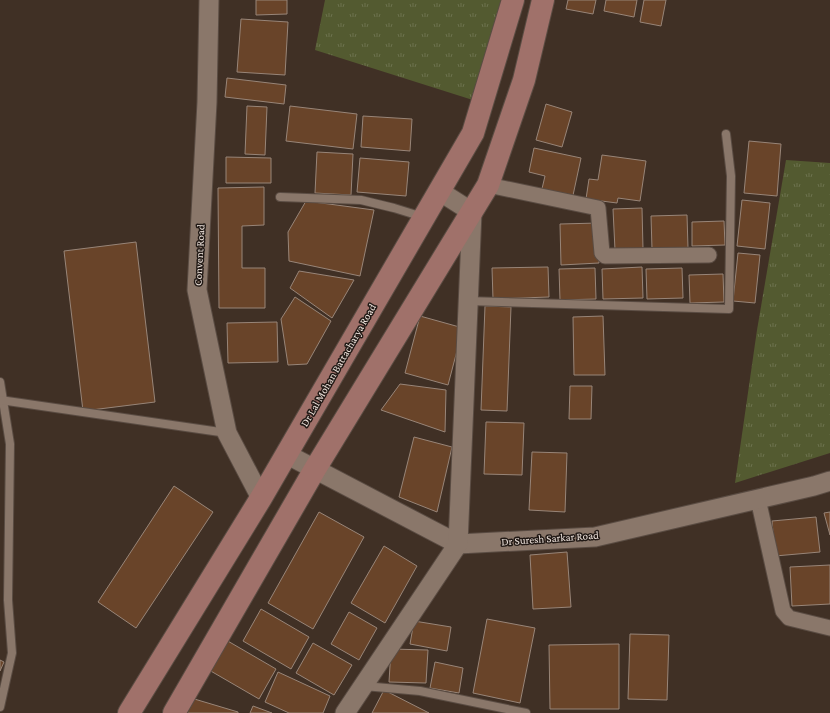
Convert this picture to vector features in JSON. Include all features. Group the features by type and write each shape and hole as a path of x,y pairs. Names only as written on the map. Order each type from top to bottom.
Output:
{"main road":[{"name":"Dr Lal Mohan Battacharya Road","path":"129,713 262,498 286,454 473,133 513,0"},
{"path":"174,713 315,469 488,185 524,80 544,0"}],"street":[{"name":"Convent Road","path":"209,0 207,102 197,290 227,433 262,498"},
{"path":"488,185 598,208 602,253 605,256 709,255"},
{"path":"345,713 458,544 468,311 467,301 472,212 439,191"},
{"path":"286,454 458,544"},
{"name":"Dr Suresh Sarkar Road","path":"458,544 595,536 814,486 830,481"},
{"path":"758,499 783,611 789,618 830,628"}],"lane":[{"path":"467,301 729,309 731,176 726,134"},
{"path":"280,197 361,200 394,208 424,218"},
{"path":"0,382 1,400 10,444 8,600 12,653 0,707"},
{"path":"1,400 227,433"},
{"path":"363,686 420,691 526,713"}],"green space":[{"path":"325,0 503,0 476,101 315,50"},
{"path":"786,160 830,163 830,453 735,483 757,330"}],"building":[{"path":"256,0 287,0 287,14 256,15"},
{"path":"568,0 596,0 593,14 566,9"},
{"path":"606,0 637,0 634,17 604,11"},
{"path":"644,0 666,0 661,26 640,22"},
{"path":"241,19 288,22 285,75 237,72"},
{"path":"227,78 286,85 284,104 225,97"},
{"path":"546,104 572,112 562,147 536,140"},
{"path":"247,106 267,107 265,155 245,154"},
{"path":"290,106 357,114 353,149 286,141"},
{"path":"363,116 412,119 410,151 361,147"},
{"path":"749,141 781,144 777,196 744,193"},
{"path":"534,148 581,158 572,200 541,193 545,176 529,172"},
{"path":"317,152 353,154 351,195 315,193"},
{"path":"602,155 646,161 640,201 618,198 617,203 586,199 589,179 598,180"},
{"path":"226,157 271,158 271,183 226,183"},
{"path":"360,158 409,162 406,196 357,192"},
{"path":"264,187 264,225 242,226 242,268 265,268 265,308 219,308 218,188"},
{"path":"742,200 770,203 765,249 737,246"},
{"path":"306,201 374,210 360,276 289,261 288,232"},
{"path":"642,208 643,249 615,250 613,209"},
{"path":"687,215 688,248 652,249 651,216"},
{"path":"724,221 725,245 692,246 692,222"},
{"path":"598,223 599,263 561,265 560,224"},
{"path":"136,242 155,402 83,411 64,251"},
{"path":"738,253 760,255 755,303 733,301"},
{"path":"548,267 549,297 493,299 492,268"},
{"path":"642,267 643,298 603,299 602,269"},
{"path":"595,268 596,299 560,300 559,269"},
{"path":"682,268 683,298 647,299 646,269"},
{"path":"299,271 354,280 332,318 290,288"},
{"path":"723,274 724,302 690,303 689,275"},
{"path":"295,297 331,321 307,364 288,365 281,319"},
{"path":"485,306 511,307 507,411 481,410"},
{"path":"420,316 463,328 448,385 405,373"},
{"path":"603,316 605,375 574,375 573,317"},
{"path":"277,322 278,362 228,363 227,323"},
{"path":"400,384 446,390 445,432 381,410"},
{"path":"570,386 592,386 591,419 569,419"},
{"path":"486,422 524,423 522,475 484,474"},
{"path":"414,437 452,447 437,512 399,497"},
{"path":"532,452 567,453 565,512 529,510"},
{"path":"174,486 213,512 136,628 98,602"},
{"path":"319,512 364,537 313,629 268,603"},
{"path":"830,512 830,535 824,513"},
{"path":"816,517 820,552 775,556 772,521"},
{"path":"384,546 417,566 385,623 351,603"},
{"path":"567,552 571,607 533,609 530,555"},
{"path":"830,565 830,604 792,606 790,567"},
{"path":"261,609 309,637 291,669 243,641"},
{"path":"349,612 377,628 359,660 331,644"},
{"path":"487,619 535,628 520,703 473,693"},
{"path":"414,621 451,627 447,651 410,644"},
{"path":"630,634 669,635 667,700 628,699"},
{"path":"226,640 276,669 259,699 209,670"},
{"path":"313,643 352,665 334,695 296,673"},
{"path":"619,644 619,709 550,709 549,645"},
{"path":"391,649 428,650 426,683 389,682"},
{"path":"0,660 4,662 0,671"},
{"path":"435,662 463,668 459,693 430,688"},
{"path":"278,672 330,696 323,713 289,713 265,702"},
{"path":"384,690 429,713 372,713"},
{"path":"191,698 238,712 238,713 187,713"},
{"path":"253,706 272,713 250,713"}]}
